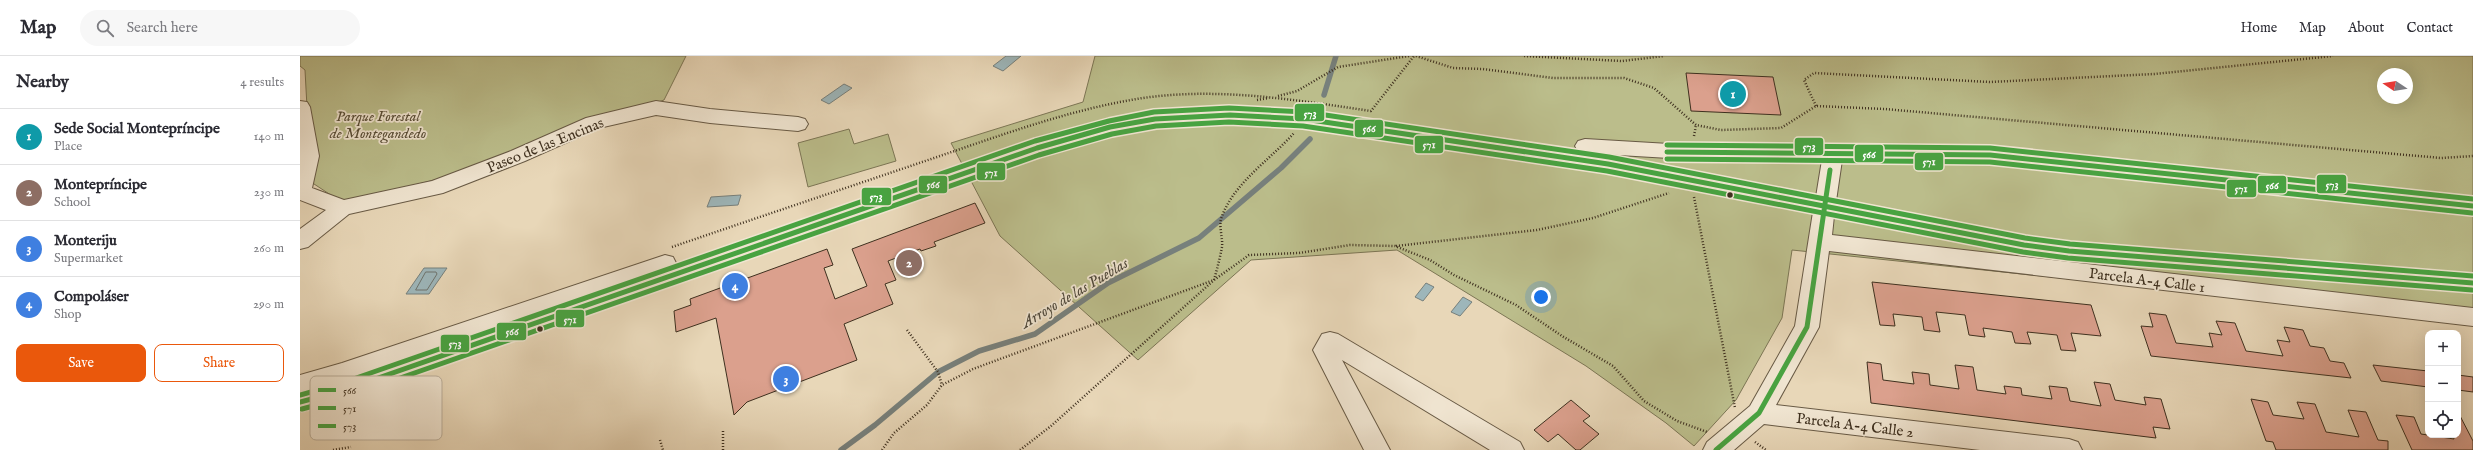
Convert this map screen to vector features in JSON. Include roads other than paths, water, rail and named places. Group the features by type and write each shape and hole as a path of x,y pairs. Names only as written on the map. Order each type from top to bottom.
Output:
{"street":[{"path":"332,376 561,298 676,253 1045,132 1134,110 1200,102 1245,102 1319,108 1583,146 1652,152 1833,152 1990,155 2473,206"},
{"path":"300,107 309,156 301,192 343,208"},
{"name":"Paseo de las Encinas","path":"300,241 343,208 436,188 518,156 592,123 656,108 710,116 798,124"},
{"path":"384,376 1037,148 1087,134 1155,119 1253,115 1304,119 1608,164 1691,182 1827,205 2024,245 2069,251 2473,283"},
{"path":"1727,441 1760,413 1807,327 1827,205 1833,152"},
{"name":"Parcela A-4 Calle 1","path":"1821,242 2473,317"},
{"path":"561,298 572,300 622,294 673,266 676,253"},
{"path":"1377,450 1325,350 1330,341 1511,450"},
{"path":"300,385 310,382"},
{"path":"300,402 310,399"},
{"name":"Parcela A-4 Calle 2","path":"1760,413 2069,450"}],"water":[{"path":"1006,56 1021,56 1003,71 993,66"},
{"path":"844,84 852,88 829,104 821,100"},
{"path":"741,195 738,205 707,207 711,197"},
{"path":"424,268 447,268 429,294 406,294"},
{"path":"1426,283 1434,287 1423,301 1415,297"},
{"path":"1463,297 1472,302 1460,316 1451,312"}],"waterway":[{"name":"Arroyo de las Pueblas","path":"1324,95 1336,56"},
{"name":"Arroyo de las Pueblas","path":"841,450 875,425 938,372 979,351 1035,334 1108,283 1199,238 1281,168 1310,139"}],"place":[{"name":"Sede Social Montepríncipe","path":"1733,94"},
{"name":"Montepríncipe","path":"909,263"},
{"name":"Compoláser","path":"735,286"},
{"name":"Monteriju","path":"786,379"}],"park label":[{"name":"Parque Forestal de Montegandedo","path":"378,124"}]}
